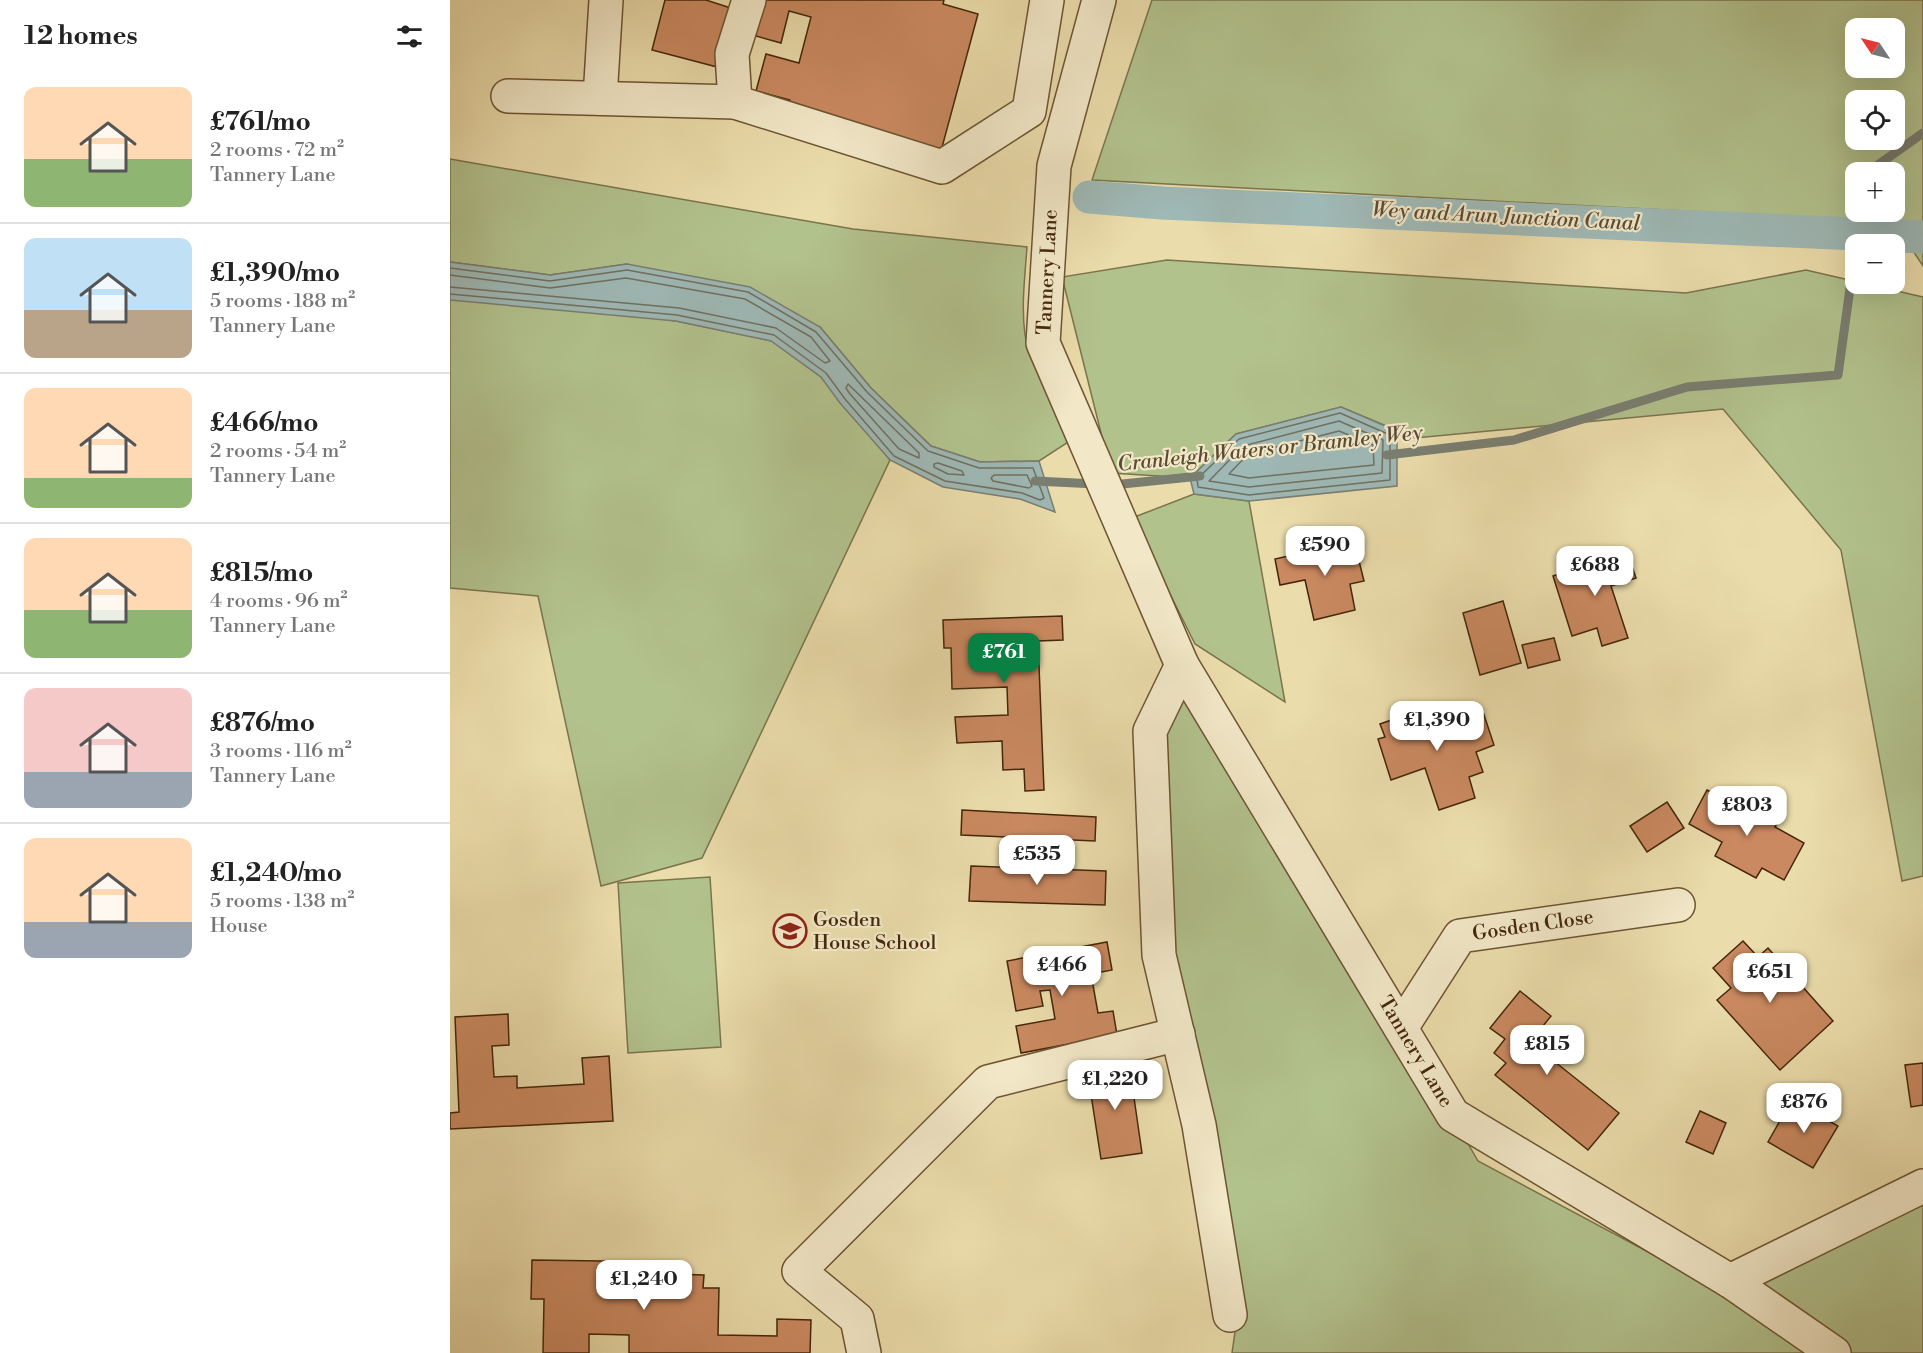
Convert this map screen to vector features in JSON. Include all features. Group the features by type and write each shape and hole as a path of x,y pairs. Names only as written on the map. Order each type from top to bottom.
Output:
{"street":[{"path":"600,98 606,0"},
{"path":"735,102 732,54 748,0"},
{"path":"508,96 735,102 942,167 1029,111 1047,0"},
{"name":"Tannery Lane","path":"1096,0 1054,166 1043,343 1182,665 1453,1115 1730,1281 1834,1353"},
{"path":"1182,665 1150,731 1159,955 1199,1125 1230,1315"},
{"name":"Gosden Close","path":"1401,1028 1460,936 1678,905"},
{"path":"864,1353 857,1319 799,1271 988,1082 1178,1034"},
{"path":"1730,1281 1923,1186"}],"green space":[{"path":"1152,0 1923,0 1923,266 1905,239 1905,234 1902,234 1894,222 1905,222 1905,162 1845,162 1845,219 1092,180"},
{"path":"450,159 853,229 1027,247 1023,313 1028,348 1038,374 1073,439 1039,461 980,462 931,446 871,388 820,327 627,264 550,275 450,262"},
{"path":"1167,260 1686,293 1806,270 1845,279 1845,294 1905,293 1923,297 1923,876 1902,881 1841,550 1723,409 1415,438 1341,407 1236,434 1190,478 1111,473 1062,277"},
{"path":"450,291 676,321 772,341 821,377 890,460 702,858 601,886 538,596 450,588"},
{"path":"1194,494 1249,501 1285,702 1195,644 1132,518"},
{"path":"1186,651 1478,1161 1723,1292 1923,1202 1923,1353 1232,1353 1242,1284 1165,1003 1138,727"},
{"path":"710,877 721,1047 628,1053 618,883"}],"water":[{"path":"450,262 550,275 627,264 750,287 820,327 871,388 931,446 980,462 1039,461 1055,512 1020,499 943,487 890,460 840,403 821,377 771,341 676,321 450,300"},
{"path":"1341,407 1397,431 1397,486 1249,501 1194,494 1190,478 1236,434"}],"building":[{"path":"665,0 706,0 737,10 721,68 652,50"},
{"path":"758,0 944,0 943,4 978,14 941,151 788,110 790,100 756,91 766,54 799,63 811,17 789,11 781,43 749,34"},
{"path":"1354,541 1364,581 1350,584 1355,610 1314,620 1305,580 1280,585 1275,559"},
{"path":"1627,552 1636,578 1611,586 1628,638 1602,646 1597,628 1572,636 1553,576"},
{"path":"1503,601 1521,663 1480,675 1463,613"},
{"path":"1062,616 1063,640 1038,641 1044,790 1025,791 1024,769 1003,770 1002,741 957,743 955,717 1008,715 1007,687 952,689 951,648 944,648 943,620"},
{"path":"1554,638 1560,660 1528,668 1522,645"},
{"path":"1420,710 1424,722 1456,711 1458,720 1483,712 1494,745 1476,752 1483,772 1469,777 1475,798 1439,810 1425,768 1391,780 1378,739 1385,737 1380,724"},
{"path":"1707,790 1748,813 1753,803 1781,817 1775,827 1804,843 1784,880 1762,868 1756,878 1715,856 1722,842 1689,824"},
{"path":"1667,802 1684,828 1647,852 1630,826"},
{"path":"962,810 1096,817 1095,841 961,835"},
{"path":"971,866 1106,871 1105,905 969,901"},
{"path":"1743,941 1758,957 1768,948 1833,1021 1780,1070 1717,1000 1731,988 1713,968"},
{"path":"1107,942 1112,970 1091,974 1098,1013 1113,1011 1117,1035 1021,1053 1016,1026 1055,1019 1050,990 1040,991 1043,1006 1016,1011 1007,961"},
{"path":"1520,991 1551,1016 1530,1042 1619,1113 1588,1150 1495,1075 1506,1063 1494,1053 1505,1039 1490,1028"},
{"path":"508,1014 509,1045 492,1046 494,1077 517,1076 517,1088 584,1084 582,1058 609,1056 613,1121 450,1129 450,1113 459,1112 455,1017"},
{"path":"1129,1063 1142,1153 1101,1159 1087,1069"},
{"path":"1923,1063 1923,1105 1911,1107 1905,1065"},
{"path":"1809,1101 1824,1109 1820,1116 1838,1126 1813,1168 1768,1142 1786,1110 1800,1118"},
{"path":"1700,1111 1726,1123 1713,1154 1686,1142"},
{"path":"532,1260 672,1262 671,1274 704,1275 703,1288 719,1288 718,1335 777,1336 777,1319 811,1320 810,1353 629,1353 629,1335 589,1334 589,1353 543,1353 544,1299 531,1299"}],"waterway":[{"name":"Cranleigh Waters or Bramley Wey","path":"1882,162 1923,133"},
{"name":"Wey and Arun Junction Canal","path":"1089,197 1162,203 1923,237"},
{"name":"Cranleigh Waters or Bramley Wey","path":"1857,234 1859,222"},
{"name":"Cranleigh Waters or Bramley Wey","path":"1387,455 1514,440 1687,387 1838,375 1849,294"},
{"name":"Cranleigh Waters or Bramley Wey","path":"1113,485 1200,476"},
{"name":"Cranleigh Waters or Bramley Wey","path":"1035,481 1096,484"}],"place":[{"name":"Gosden House School","path":"790,931"}]}
